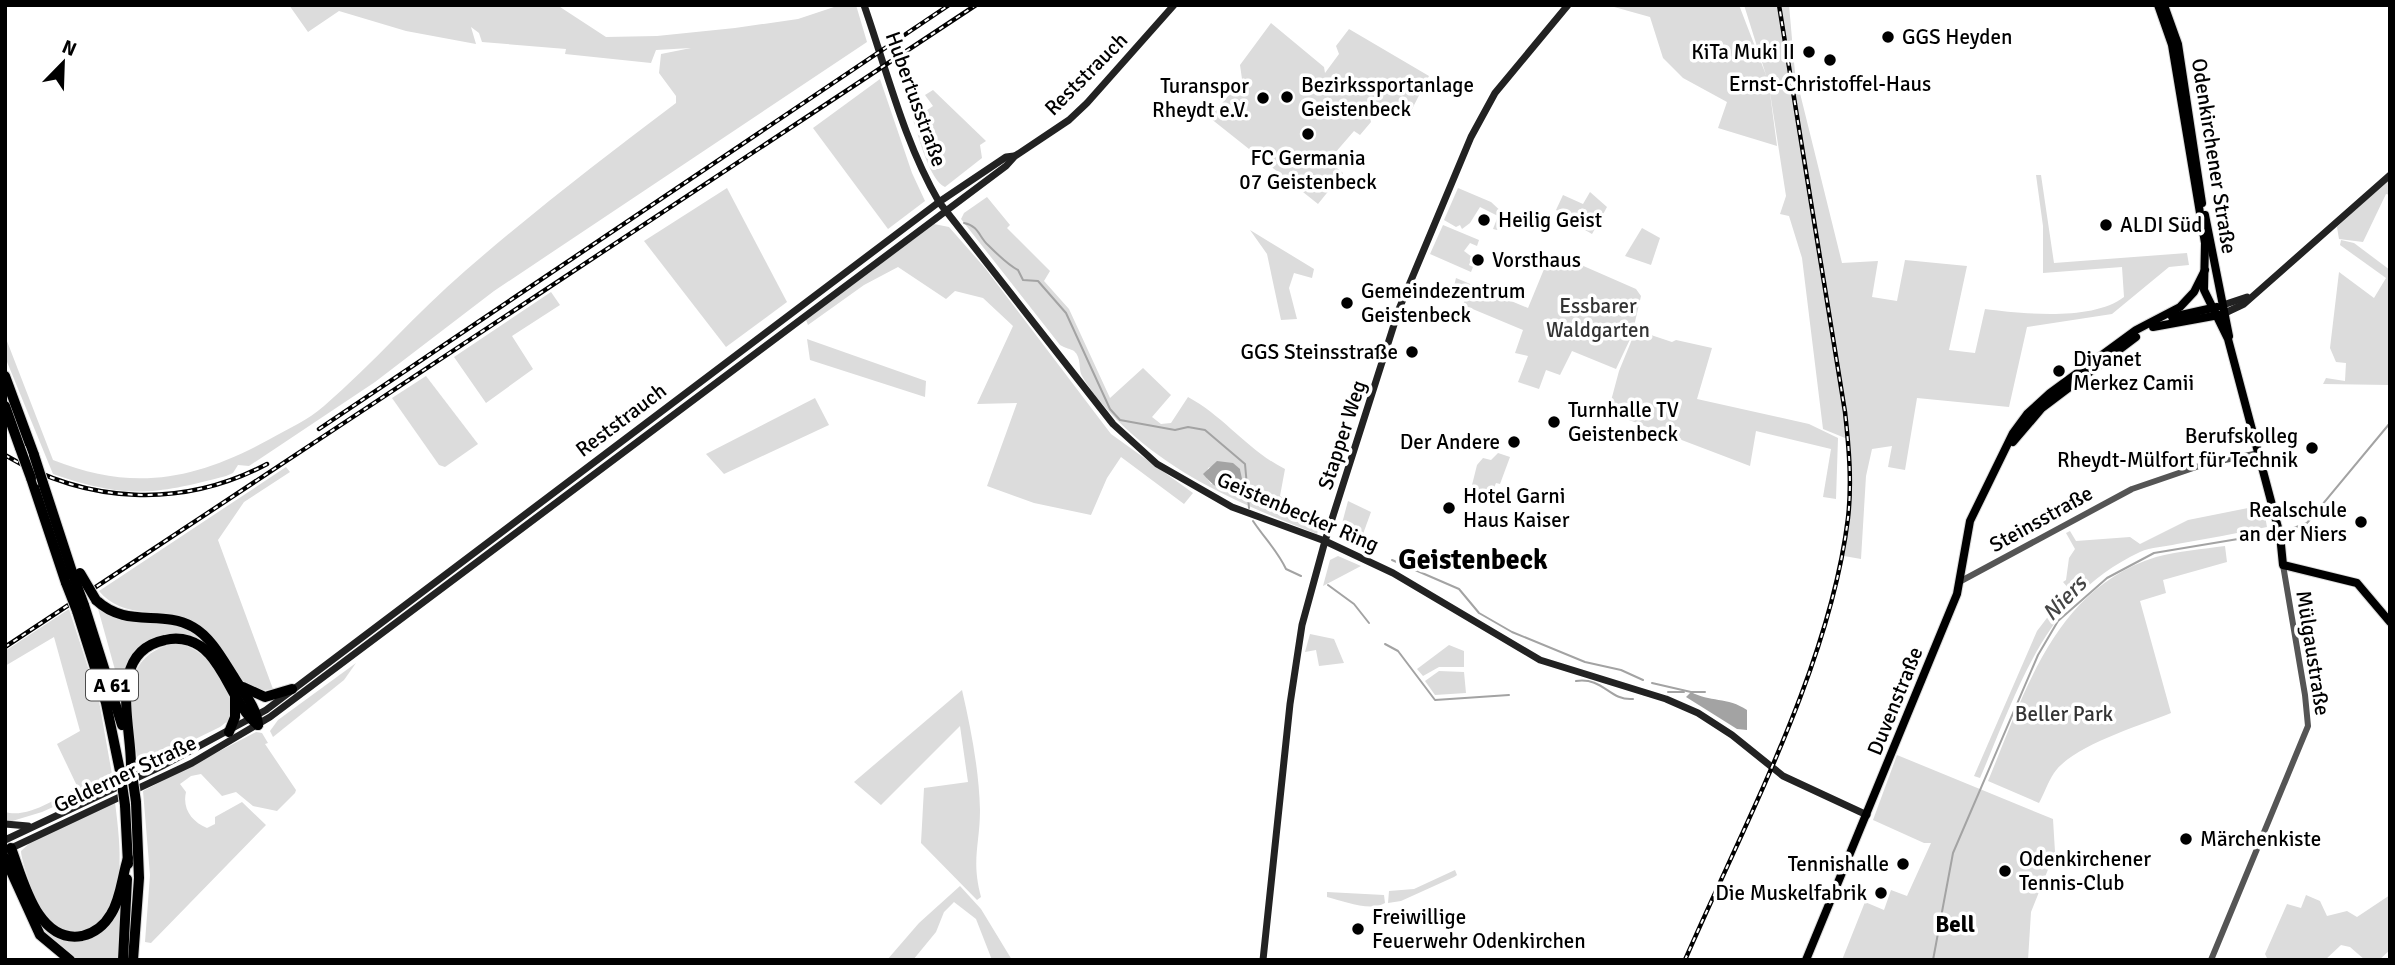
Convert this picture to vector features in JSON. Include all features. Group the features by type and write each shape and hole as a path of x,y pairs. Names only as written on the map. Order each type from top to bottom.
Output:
{"highway":[{"name":"A 61","path":"5,376 61,534 106,703 120,771 128,858 123,960"},
{"name":"A 61","path":"5,406 31,478 73,578"},
{"path":"73,578 96,600 122,616 177,621 195,628 215,650 235,679 256,720"},
{"name":"A 61","path":"81,608 118,707 131,767 136,802 139,878 133,960"},
{"path":"131,767 126,688 135,660 148,647 172,639 197,644 209,654 256,720"},
{"path":"235,679 259,696 292,689"},
{"path":"229,732 236,710 234,692"},
{"path":"7,843 43,921 58,933 73,937 95,932 111,915 128,858"},
{"path":"5,858 40,935 70,960"},
{"path":"5,878 19,891"}],"main road":[{"name":"Hubertusstraße","path":"864,5 910,142 925,177 944,210"},
{"name":"Reststrauch","path":"256,720 1078,112 1174,5"},
{"name":"Stapper Weg","path":"1263,960 1290,704 1302,625 1325,541 1399,309 1471,137 1495,93 1568,5"},
{"name":"Odenkirchener Straße","path":"2158,5 2172,45 2204,243 2204,290 2219,310"},
{"name":"Odenkirchener Straße","path":"2164,5 2178,44 2219,310"},
{"name":"Reststrauch","path":"256,720 292,689 939,202 1006,157 1015,156"},
{"path":"2159,319 2219,310 2234,311 2390,175"},
{"name":"Geistenbecker Ring","path":"944,210 1090,395 1137,447 1157,464 1232,507 1325,541 1409,582 1540,660 1573,673 1666,699 1698,713 1732,735 1783,775 1867,815"},
{"path":"2159,319 2187,301 2205,270"},
{"name":"Mülgaustraße","path":"2219,310 2279,531 2283,565"},
{"name":"Duvenstraße","path":"2005,454 2042,408 2138,335 2160,324 2219,310"},
{"name":"Duvenstraße","path":"1807,960 1961,581 1970,521 2019,423 2038,403 2136,330 2159,319"},
{"path":"2283,565 2357,583 2390,622"},
{"name":"Gelderner Straße","path":"7,843 36,824 256,720"},
{"name":"Gelderner Straße","path":"7,843 192,763 256,720"},
{"path":"5,824 23,827 36,824"}],"street":[{"name":"Steinsstraße","path":"1961,581 2132,489 2205,464 2259,453"},
{"name":"Mülgaustraße","path":"2211,960 2306,733 2308,713 2283,565"},
{"path":"2284,579 2289,570 2296,567"}],"green space":[{"path":"289,5 557,5 606,37 657,36 735,28 798,19 840,5 856,5 867,42 494,291 375,382 249,466 238,465 233,473 201,482 140,491 101,488 53,474 5,357 5,336 53,460 110,476 137,478 163,477 216,464 298,424 318,411 465,271 569,185 676,103 676,96 659,73 661,54 691,48 656,50 651,63 565,54 566,49 482,42 479,33 471,27 476,44 406,31 339,11 308,32"},
{"path":"1607,5 1739,5 1766,75 1744,5 1789,5 1795,73 1842,263 1878,261 1872,297 1897,301 1905,260 1967,266 1949,350 1975,353 1985,309 2038,314 2077,313 2111,305 2124,297 2122,267 2043,273 2043,226 2036,175 2041,175 2054,263 2187,253 2189,265 2169,267 2112,314 2027,327 2009,407 1917,398 1905,470 1888,467 1892,446 1872,449 1866,476 1861,559 1844,556 1851,496 1850,440 1823,429 1802,258 1789,216 1780,214 1786,196 1769,86 1777,146 1718,128 1727,102 1683,78 1663,58 1650,17"},
{"name":"Bezirkssportanlage Geistenbeck","path":"1271,23 1324,67 1325,73 1339,54 1336,46 1349,29 1429,76 1411,111 1394,104 1374,103 1369,114 1371,122 1360,135 1354,131 1328,161 1343,173 1318,204 1210,118 1242,79 1240,65"},
{"path":"880,79 912,173 925,201 888,229 813,128"},
{"path":"933,90 986,141 980,145 982,158 945,187 939,183 929,167 913,120 933,106 925,95"},
{"path":"2390,178 2390,195 2386,194 2363,242 2339,239 2337,227"},
{"path":"727,188 787,302 726,347 644,241"},
{"path":"1458,188 1491,202 1505,215 1497,230 1493,229 1498,216 1480,207 1470,223 1462,229 1460,225 1456,227 1444,220"},
{"path":"1590,192 1607,207 1592,234 1573,223 1574,219 1556,210 1563,195 1583,204"},
{"path":"987,197 1010,225 1007,228 1050,271 1044,281 1069,309 1110,398 1143,368 1171,395 1152,417 1161,424 1171,423 1188,397 1201,405 1259,453 1285,469 1280,496 1294,505 1293,514 1319,528 1317,534 1237,501 1187,474 1163,459 1119,422 1086,382 1073,350 1060,345 961,219 964,213","holes":["1213,466 1240,469 1242,484 1211,484 1206,477 1208,468"]},
{"path":"934,224 949,227 985,268 1111,434 1193,493 1184,504 1121,457 1107,478 1091,515 1034,503 987,486 1017,403 977,404 1013,326 983,298 955,291 946,299 898,267 864,285 808,325 806,320"},
{"path":"1443,225 1479,240 1477,246 1470,243 1464,251 1472,257 1469,265 1473,267 1471,272 1430,254"},
{"path":"1642,228 1660,238 1651,265 1625,256"},
{"path":"1250,230 1314,269 1312,278 1294,273 1289,288 1297,319 1281,320 1267,254"},
{"path":"2341,240 2354,243 2390,270 2390,385 2323,384 2326,378 2345,381 2346,363 2336,362 2330,348 2339,272 2374,298 2386,278 2340,245"},
{"name":"Essbarer Waldgarten","path":"1556,254 1636,289 1641,296 1632,335 1616,369 1572,351 1560,375 1546,370 1539,389 1518,382 1528,356 1515,353 1523,330 1463,305 1466,296 1453,290 1456,278 1528,308 1549,257"},
{"path":"551,292 560,305 512,336 533,369 486,403 454,357"},
{"path":"1635,332 1672,342 1676,340 1712,348 1697,399 1809,424 1838,438 1836,499 1823,497 1831,449 1756,431 1750,466 1608,412 1619,371"},
{"path":"807,339 926,381 925,397 810,360"},
{"path":"426,376 478,444 445,467 439,465 392,398"},
{"path":"815,398 829,425 724,474 706,454"},
{"path":"1498,453 1510,457 1500,484 1496,483 1491,495 1471,489 1477,465 1483,458 1491,460"},
{"path":"286,467 290,472 244,502 218,540 273,689 253,692 217,643 200,626 178,616 119,606 99,591"},
{"path":"1348,501 1371,512 1359,545 1340,531"},
{"path":"2263,505 2267,527 2144,550 2107,571 2080,594 2057,620 2039,648 2022,679 1980,778 1974,776 2037,631 2069,589 2063,582 2066,580 2069,558 2075,549 2066,533 2070,531 2076,541 2130,537 2140,544 2188,520"},
{"name":"Beller Park","path":"2225,546 2227,562 2163,580 2166,593 2140,601 2171,713 2108,737 2076,754 2054,773 2039,803 1988,781 2031,679 2048,648 2068,618 2092,593 2121,572 2156,557"},
{"path":"1338,556 1361,566 1323,586 1330,560"},
{"path":"97,605 108,612 130,619 164,622 187,628 213,649 186,638 139,650 122,695"},
{"path":"69,609 99,701 113,780 42,812 5,821 5,812 33,810 78,788 57,744 80,731 54,637 5,666 5,651"},
{"path":"1310,634 1334,639 1344,663 1319,666 1316,650 1305,652"},
{"path":"178,643 200,653 217,671 228,693 233,717 220,727 140,766 131,728 130,690 135,674 144,660 158,649"},
{"path":"1449,645 1464,651 1464,667 1439,667 1423,676 1417,669"},
{"path":"356,663 344,680 273,737 270,731 278,720"},
{"path":"1439,671 1464,672 1466,693 1435,695 1425,681"},
{"path":"962,690 974,750 979,795 980,822 976,862 981,897 977,900 921,843 924,788 968,782 960,726 881,805 854,782"},
{"path":"256,732 262,733 268,743 265,744 296,790 295,793 277,811 253,806 236,792 222,796 201,774 191,776 180,784 186,792 185,804 189,814 207,828 215,824 215,817 242,802 266,825 151,943 145,942 150,875 143,791"},
{"path":"1897,755 2053,819 2055,852 2031,912 2028,960 1842,960 1865,902 1884,910 1891,890 1907,896 1931,843 1924,843 1873,820"},
{"path":"115,802 120,861 116,892 111,906 104,918 90,929 65,932 57,929 41,912 21,851 32,841"},
{"path":"1455,870 1457,875 1454,877 1401,901 1388,903 1389,891 1414,889"},
{"path":"123,885 119,960 74,960 42,936 35,916 55,935 97,933"},
{"path":"960,886 981,909 1012,960 992,960 976,919 954,902 944,912 936,932 913,960 887,960 919,923"},
{"path":"1327,892 1384,895 1385,903 1357,905 1327,897"},
{"path":"2306,895 2320,901 2327,916 2347,911 2357,917 2390,895 2390,950 2379,960 2365,960 2350,947 2341,945 2325,960 2268,960 2265,954 2287,904 2301,908"}],"shaded area":[{"path":"1217,461 1233,463 1240,469 1243,484 1227,491 1212,483 1203,474"},
{"path":"1691,692 1733,703 1747,710 1747,730 1737,729 1686,697"}],"waterway":[{"path":"964,223 976,229 995,252 1018,270 1023,280 1038,281 1066,313 1110,409 1120,420 1175,430 1188,427 1205,430 1245,464 1249,508"},
{"name":"Niers","path":"2283,532 2307,523 2390,423"},
{"path":"1253,521 1286,569 1301,576"},
{"name":"Niers","path":"1933,960 1953,853 2038,655 2058,621 2107,578 2154,553 2274,533"},
{"path":"1392,560 1459,589 1479,613 1512,632 1585,662 1621,670 1643,680"},
{"path":"1328,585 1354,604 1369,623"},
{"path":"1385,644 1398,651 1435,700 1509,695"},
{"path":"1576,681 1593,682 1625,699 1633,699"},
{"path":"1652,683 1691,692 1705,692"},
{"path":"1668,692 1684,692"}],"railway":[{"path":"319,429 949,5"},
{"path":"5,647 976,5"},
{"path":"1685,960 1782,744 1804,687 1838,574 1848,518 1850,465 1845,412 1779,5"},
{"path":"5,455 36,471 69,483 135,495 168,494 202,488 235,479 267,464"}],"place":[{"name":"GGS Heyden","path":"1888,37"},
{"name":"KiTa Muki II","path":"1809,52"},
{"name":"Ernst-Christoffel-Haus","path":"1830,60"},
{"name":"Bezirkssportanlage Geistenbeck","path":"1287,97"},
{"name":"Turanspor Rheydt e.V.","path":"1263,98"},
{"name":"FC Germania 07 Geistenbeck","path":"1308,134"},
{"name":"Heilig Geist","path":"1484,220"},
{"name":"ALDI Süd","path":"2106,225"},
{"name":"Vorsthaus","path":"1478,260"},
{"name":"Gemeindezentrum Geistenbeck","path":"1347,303"},
{"name":"GGS Steinsstraße","path":"1412,352"},
{"name":"Diyanet Merkez Camii","path":"2059,371"},
{"name":"Turnhalle TV Geistenbeck","path":"1554,422"},
{"name":"Der Andere","path":"1514,442"},
{"name":"Berufskolleg Rheydt-Mülfort für Technik","path":"2312,448"},
{"name":"Hotel Garni Haus Kaiser","path":"1449,508"},
{"name":"Realschule an der Niers","path":"2361,522"},
{"name":"Märchenkiste","path":"2186,839"},
{"name":"Tennishalle","path":"1903,864"},
{"name":"Odenkirchener Tennis-Club","path":"2005,871"},
{"name":"Die Muskelfabrik","path":"1881,893"},
{"name":"Freiwillige Feuerwehr Odenkirchen","path":"1358,929"}],"district":[{"name":"Geistenbeck","path":"1473,559"},
{"name":"Bell","path":"1955,924"}]}
